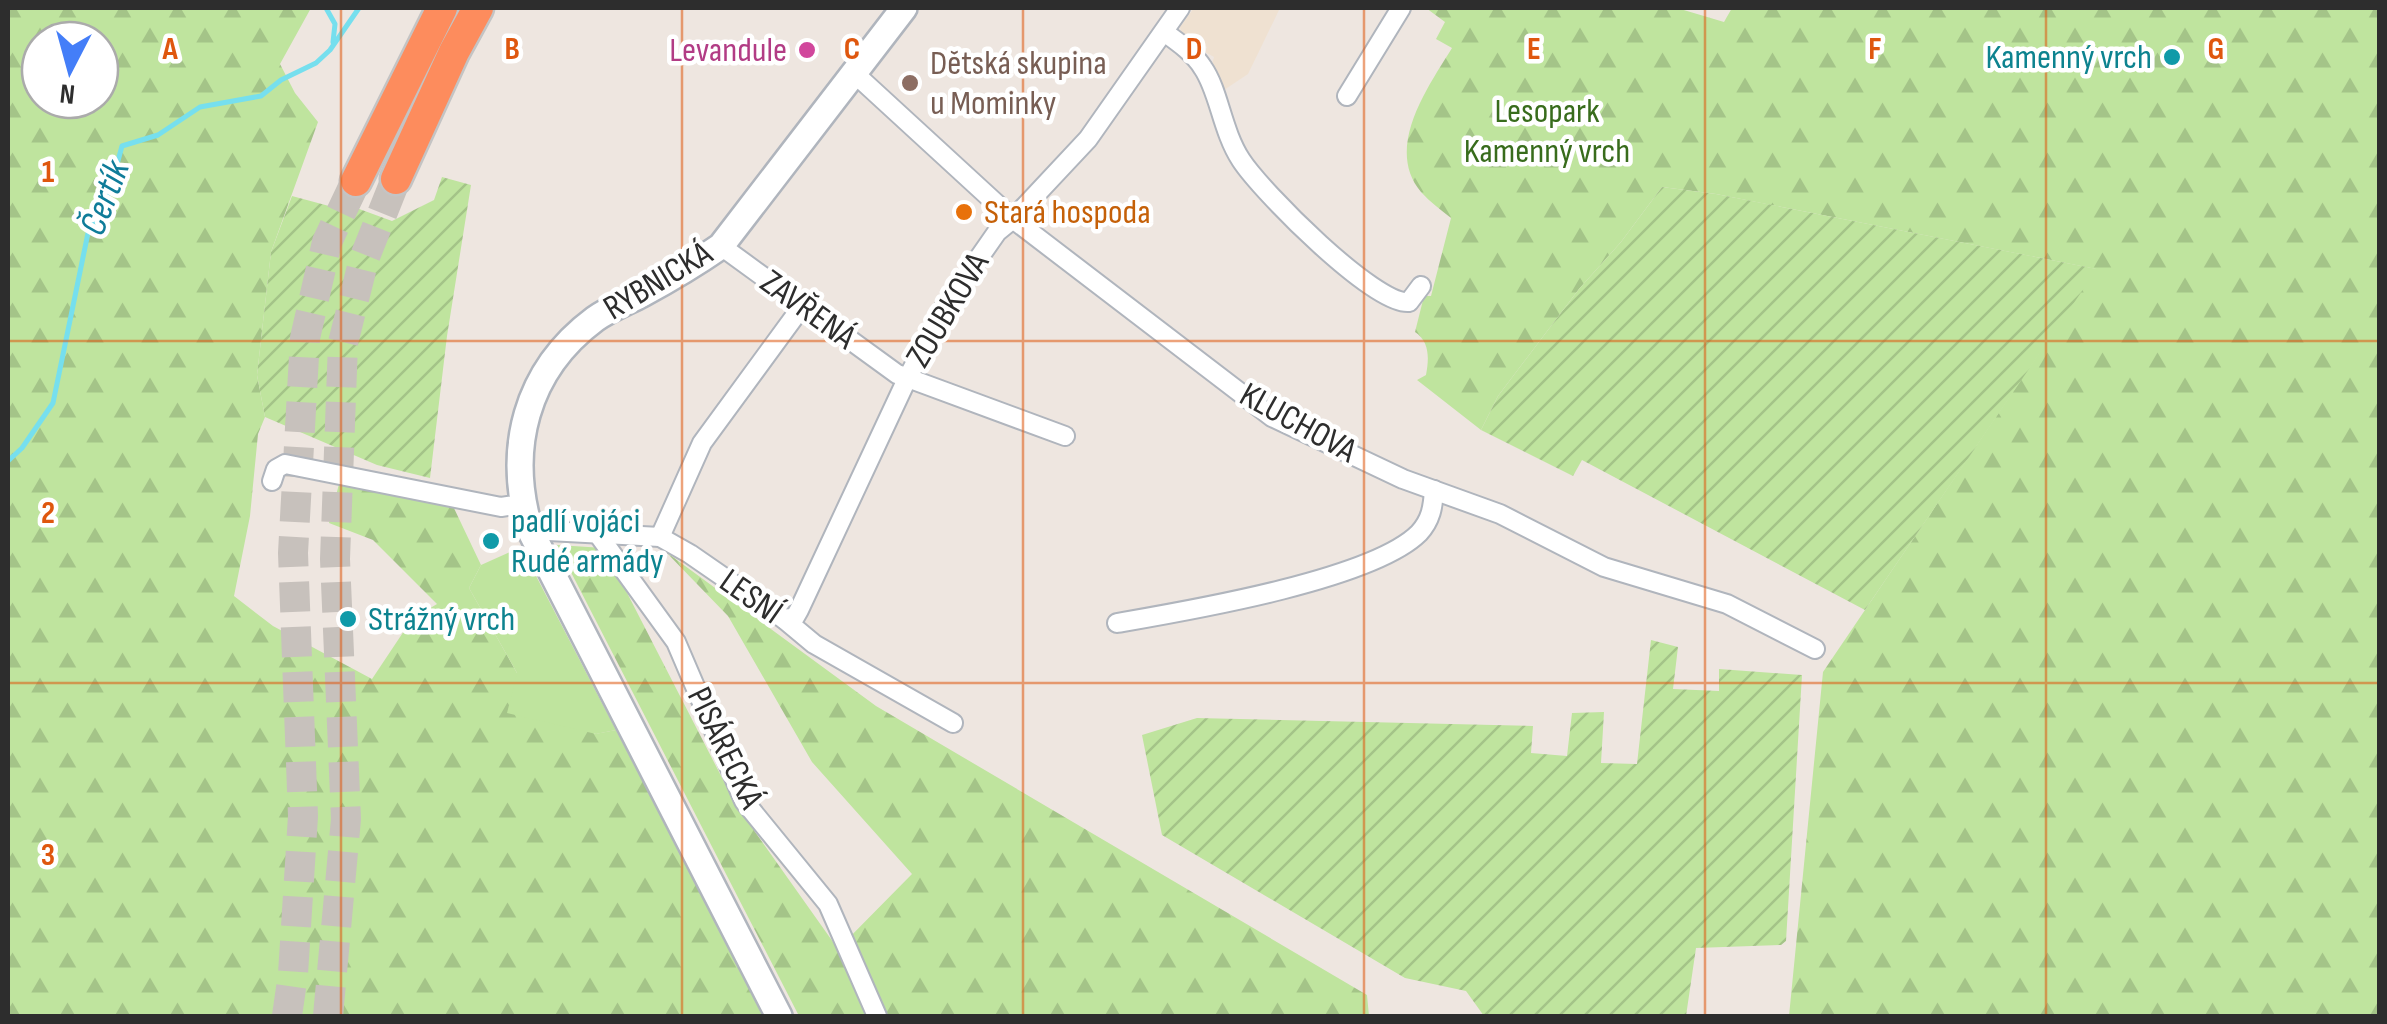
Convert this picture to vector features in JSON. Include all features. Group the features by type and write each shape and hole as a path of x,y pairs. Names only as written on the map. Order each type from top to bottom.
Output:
{"highway":[{"path":"356,181 442,8"},
{"path":"396,179 478,8"}],"street":[{"name":"RYBNICKÁ","path":"530,530 518,482 521,427 539,384 561,350 596,318 686,270 720,246 904,8"},
{"name":"ZOUBKOVA","path":"784,619 795,616 799,610 907,379 966,274 997,232 1013,220 1088,138 1180,8"},
{"path":"1347,96 1401,8"},
{"path":"1164,32 1206,70 1224,130 1268,193 1339,261 1394,300 1409,302 1421,286"},
{"name":"KLUCHOVA","path":"854,73 1013,220 1272,417 1434,490 1500,514 1604,567 1727,604 1814,649"},
{"name":"ZAVŘENÁ","path":"720,246 907,379 1065,436"},
{"path":"660,537 702,443 803,306"},
{"path":"272,481 276,469 285,464 500,506 522,504"},
{"path":"1118,623 1219,605 1328,575 1397,549 1428,522 1434,490"},
{"name":"LESNÍ","path":"530,530 660,537 784,619 814,644 953,723"},
{"name":"PISÁRECKÁ","path":"530,530 779,1016"},
{"name":"PISÁRECKÁ","path":"597,533 676,642 744,800 828,904 877,1016"}],"shaded area":[{"path":"1194,8 1280,8 1248,74 1218,94 1211,68 1214,57 1205,52 1207,47 1182,35 1180,27"}],"green space":[{"path":"8,8 311,8 280,64 295,93 318,122 271,252 257,375 265,417 258,434 250,516 234,596 273,626 372,679 412,619 437,604 373,540 329,523 340,480 452,504 481,565 469,588 517,673 595,734 616,730 764,1016 8,1016"},
{"name":"Lesopark Kamenný vrch","path":"1426,8 1677,8 1724,22 1732,8 2379,8 2379,1016 1789,1016 1823,672 2096,269 1716,194 1662,187 1498,396 1481,430 1417,380 1426,375 1428,357 1426,346 1415,332 1424,296 1431,296 1451,218 1421,192 1411,175 1407,156 1414,118 1452,48 1436,39 1445,22"},
{"path":"442,177 471,185 430,478 377,465 265,417 257,375 271,252 292,196 329,206 332,199 392,221 434,200"},
{"path":"1662,187 1716,194 2097,269 1865,610 1582,460 1573,476 1481,430 1498,396"},
{"path":"557,545 604,548 736,805 838,949 912,874 812,762 728,616 666,552 876,706 1367,995 1369,1016 799,1016"},
{"path":"521,547 616,730 596,734 507,713 517,673 469,588 481,565"},
{"path":"1651,640 1678,647 1673,689 1719,691 1719,669 1802,675 1786,941 1781,945 1696,948 1686,1016 1484,1016 1466,991 1405,978 1162,835 1142,735 1197,718 1533,726 1531,753 1567,756 1572,713 1604,712 1601,763 1637,764"}],"waterway":[{"name":"Čertík","path":"326,8 335,24 333,42"},
{"name":"Čertík","path":"8,461 22,448 53,403 88,233 110,190 122,146 158,135 200,107 261,96 281,80 316,63 330,50 359,8"}],"tunnel":[{"path":"328,1016 346,819 335,559 343,343 364,259 396,179"},
{"path":"287,1016 303,816 293,553 305,338 327,242 356,181"}],"place":[{"name":"Levandule","path":"807,50"},
{"name":"Kamenný vrch","path":"2172,57"},
{"name":"Dětská skupina u Mominky","path":"910,83"},
{"name":"Stará hospoda","path":"964,212"},
{"name":"padlí vojáci Rudé armády","path":"491,541"},
{"name":"Strážný vrch","path":"348,619"}]}
